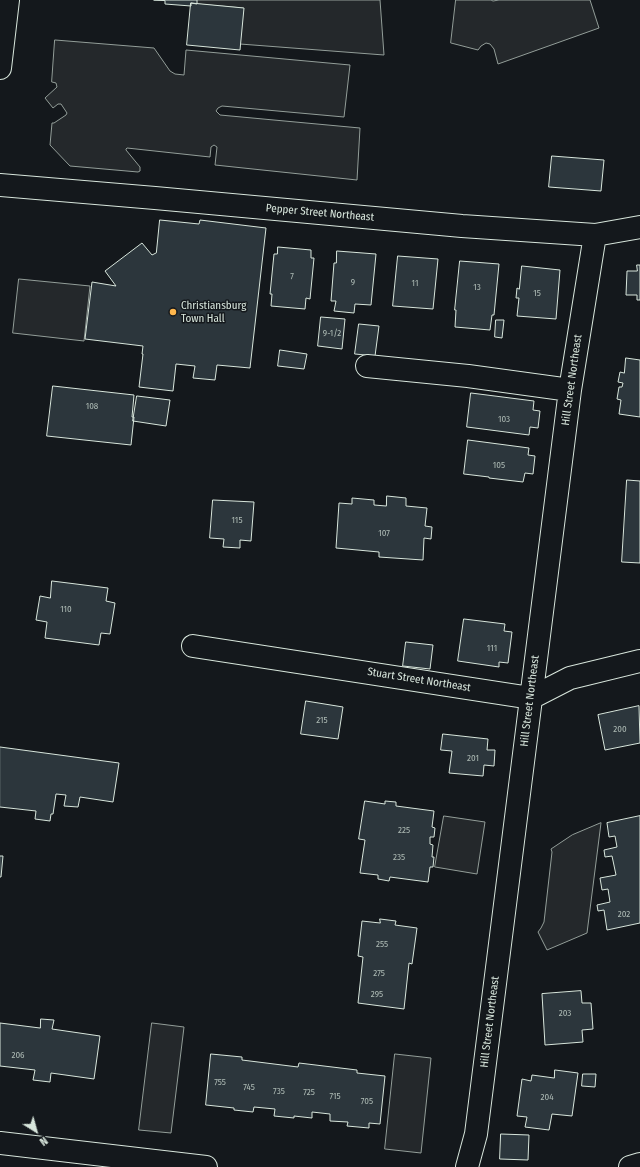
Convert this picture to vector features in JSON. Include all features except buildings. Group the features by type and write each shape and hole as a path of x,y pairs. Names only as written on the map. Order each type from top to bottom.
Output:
{"street":[{"path":"0,68 8,0"},
{"name":"Pepper Street Northeast","path":"0,185 462,226 595,235 640,227"},
{"name":"Hill Street Northeast","path":"467,1167 476,1134 570,390 595,235"},
{"path":"366,366 468,376 570,390"},
{"name":"Stuart Street Northeast","path":"193,646 531,698"},
{"path":"531,698 570,678 640,661"},
{"path":"0,1143 206,1167"},
{"path":"630,1167 640,1164"}],"shaded area":[{"path":"197,0 380,0 384,55 240,44 243,8 197,4"},
{"path":"456,0 590,0 599,28 498,64 494,49 490,44 486,43 478,50 451,43"},
{"path":"55,40 154,48 170,71 175,74 184,75 186,50 350,65 344,117 222,106 216,111 220,115 360,128 357,180 215,165 217,147 214,145 211,147 210,157 127,148 126,150 140,167 140,171 138,172 70,166 50,145 52,123 67,113 61,104 58,104 53,108 45,98 57,87 56,83 52,82"},
{"path":"19,279 90,286 84,341 13,333"},
{"path":"444,816 485,822 477,874 435,867"},
{"path":"601,823 587,933 547,950 538,932 544,922 552,852 551,849 572,835"},
{"path":"152,1023 184,1027 171,1133 139,1130"},
{"path":"395,1054 431,1058 421,1153 385,1149"}],"place":[{"name":"Christiansburg Town Hall","path":"173,312"}]}
